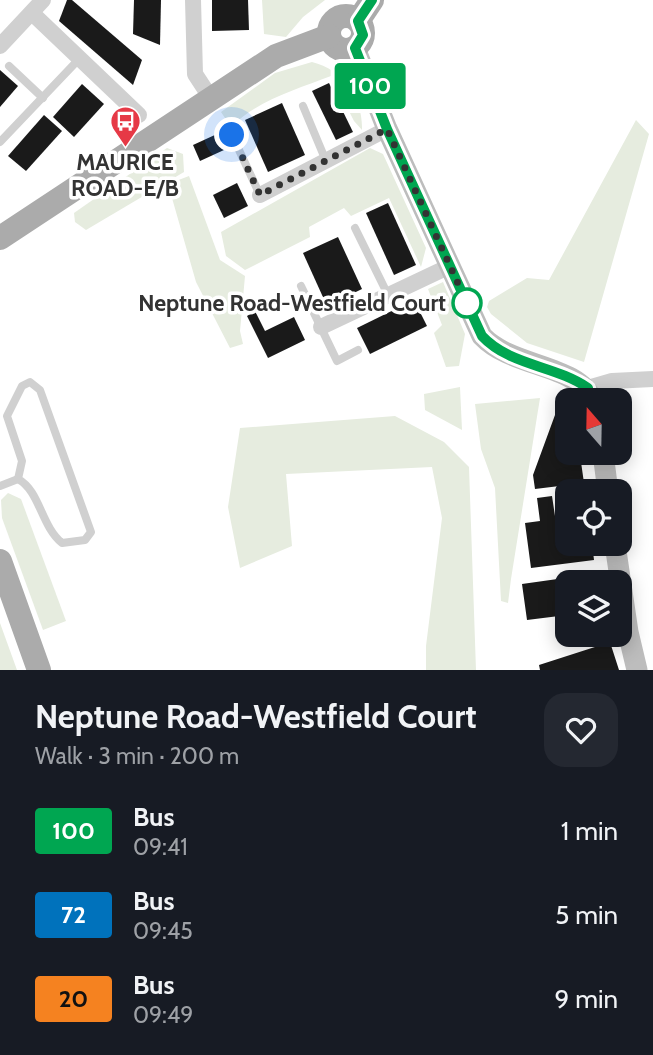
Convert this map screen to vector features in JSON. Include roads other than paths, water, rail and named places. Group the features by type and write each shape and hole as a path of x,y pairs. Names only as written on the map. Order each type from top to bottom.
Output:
{"main road":[{"path":"358,21 372,0"},
{"path":"348,16 358,21 363,35 355,48 339,49 329,36 331,26 338,18 348,16"},
{"path":"0,238 286,51 329,36"},
{"path":"0,561 39,670"}],"street":[{"path":"192,0 193,67 198,82 212,100"},
{"path":"0,46 38,6 80,58 139,115"},
{"path":"355,48 387,129 482,336 493,348 516,359 572,377 584,388"},
{"path":"260,195 387,129"},
{"path":"321,327 450,266"},
{"path":"600,388 612,381 653,379"},
{"path":"617,556 628,632 637,670"}],"lane":[{"path":"0,142 80,58"},
{"path":"9,66 43,98"},
{"path":"303,106 326,162"},
{"path":"232,135 260,195"},
{"path":"355,228 388,295"},
{"path":"301,286 337,361 358,350"},
{"path":"30,383 40,390 91,532 85,540 62,543 51,534 28,485 18,479 22,461 8,416 22,386 30,383"},
{"path":"0,486 18,479"}],"place":[{"name":"MAURICE ROAD-E/B","path":"125,148"},
{"name":"Neptune Road-Westfield Court","path":"467,303"}]}
